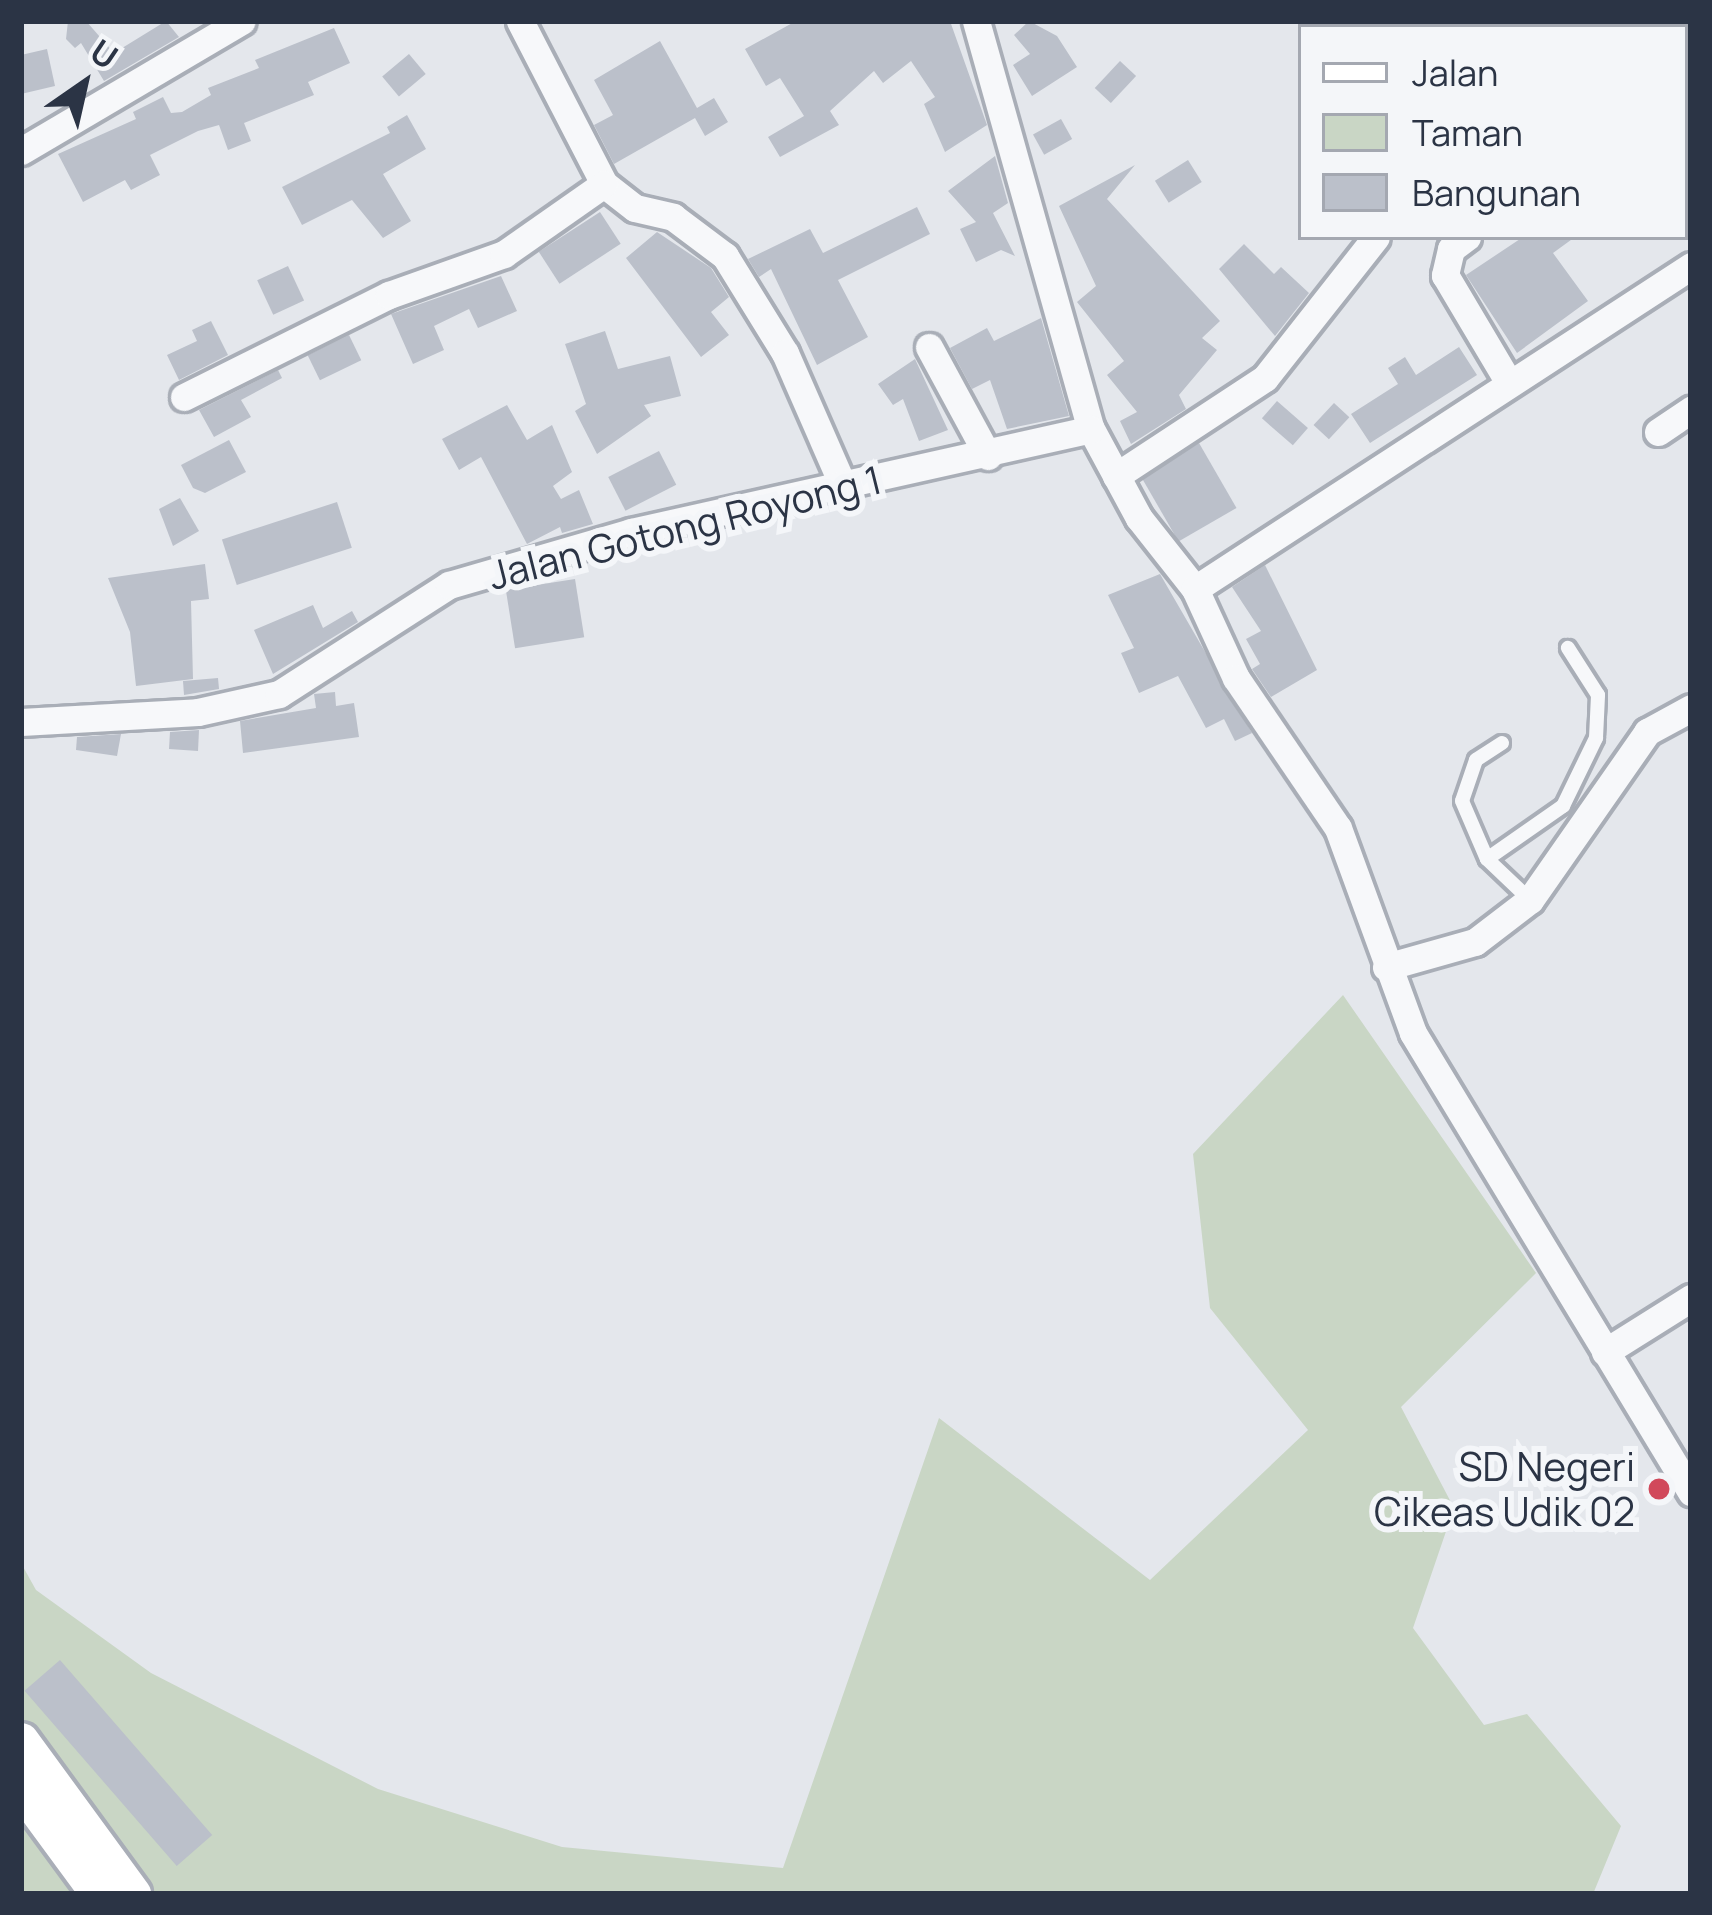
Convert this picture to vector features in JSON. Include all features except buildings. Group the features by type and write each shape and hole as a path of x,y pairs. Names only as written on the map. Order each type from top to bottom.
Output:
{"main road":[{"path":"21,1741 134,1894"},
{"path":"21,1789 99,1894"}],"street":[{"path":"21,151 241,21"},
{"path":"520,21 604,184 635,208 674,217 725,256 784,353 843,486"},
{"path":"976,21 1091,429 1116,476 1196,590 1236,679 1338,827 1413,1033 1691,1492"},
{"path":"184,397 389,295 504,254 604,184"},
{"path":"1116,476 1265,378 1374,240"},
{"path":"1463,240 1450,249 1445,275 1509,383"},
{"path":"1196,590 1691,266"},
{"path":"928,347 988,456"},
{"path":"1658,432 1691,410"},
{"name":"Jalan Gotong Royong 1","path":"21,722 198,712 279,694 449,585 631,532 988,456 1091,429"},
{"path":"1386,968 1475,942 1530,900 1647,732 1691,708"},
{"path":"1605,1352 1691,1298"}],"lane":[{"path":"1487,859 1563,806 1596,738 1598,695 1568,648"},
{"path":"1502,743 1476,760 1462,801 1487,859 1530,900"}],"green space":[{"path":"1343,995 1536,1273 1401,1407 1454,1508 1413,1628 1484,1725 1527,1714 1621,1826 1593,1894 21,1894 21,1563 36,1590 151,1673 378,1789 562,1847 783,1868 939,1418 1150,1580 1308,1430 1210,1308 1193,1154"}],"place":[{"name":"SD Negeri Cikeas Udik 02","path":"1659,1489"}]}
